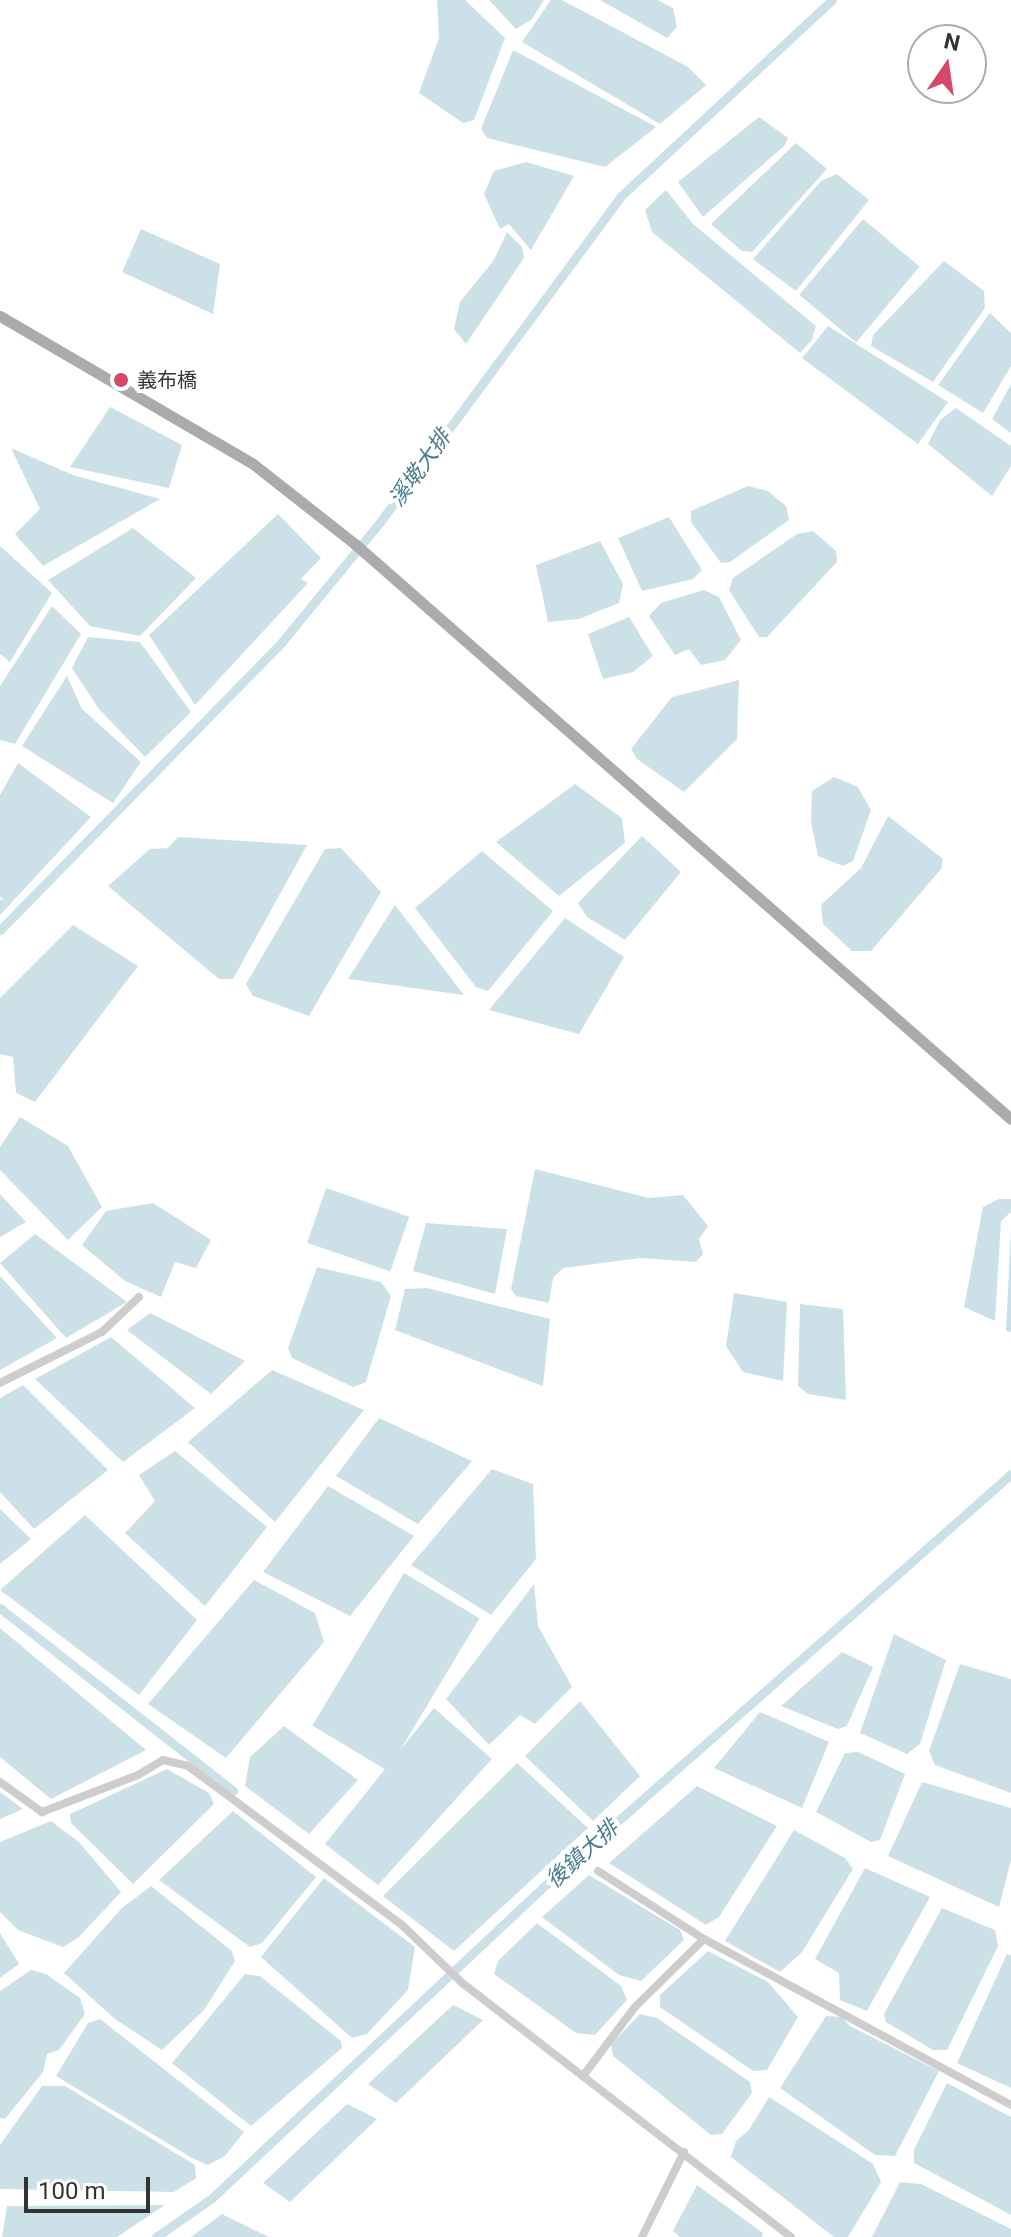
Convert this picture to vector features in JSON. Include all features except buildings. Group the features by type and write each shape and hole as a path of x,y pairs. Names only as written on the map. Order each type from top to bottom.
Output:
{"main road":[{"path":"0,316 252,463 359,547 1011,1119"}],"street":[{"path":"0,1383 102,1332 139,1297"},
{"path":"0,1782 42,1812 138,1775 163,1760 188,1766 402,1925 461,1982 791,2237"},
{"path":"598,1871 704,1939 1011,2105"},
{"path":"583,2076 634,2008 704,1939"},
{"path":"642,2237 684,2152"}],"water":[{"path":"437,0 465,0 505,38 474,120 463,123 419,93 439,38"},
{"path":"489,0 544,0 532,19 516,29"},
{"path":"551,0 562,0 688,67 706,85 660,124 522,42"},
{"path":"600,0 658,0 673,8 677,27 667,38"},
{"path":"513,50 656,127 605,167 487,138 481,129"},
{"path":"759,117 788,138 785,145 703,217 678,182"},
{"path":"796,143 827,169 752,252 742,251 711,224"},
{"path":"526,162 574,176 531,250 509,224 500,229 484,194 494,171"},
{"path":"837,174 869,200 796,291 753,259 821,181"},
{"path":"666,190 693,224 816,326 812,340 800,353 652,232 645,210"},
{"path":"863,219 920,267 856,342 799,295"},
{"path":"141,229 220,264 213,314 122,272"},
{"path":"507,232 522,247 524,258 466,344 454,329 460,302 494,260"},
{"path":"944,261 984,291 985,308 933,382 871,346 873,335"},
{"path":"990,313 1011,333 1011,366 983,413 938,385"},
{"path":"828,326 948,402 918,444 802,358"},
{"path":"1011,384 1011,433 992,419"},
{"path":"110,407 182,445 169,488 70,467"},
{"path":"956,408 1011,446 1011,466 992,496 928,444 940,420"},
{"path":"11,448 73,475 160,499 43,566 15,534 40,509"},
{"path":"748,486 768,491 786,506 789,520 730,562 721,563 691,522 691,511"},
{"path":"278,514 321,558 301,579 308,583 195,705 149,635"},
{"path":"669,517 702,570 693,579 642,591 618,538"},
{"path":"133,528 196,578 140,636 90,626 48,580"},
{"path":"813,531 836,551 837,562 767,637 759,637 729,590 733,578 797,534"},
{"path":"600,541 623,584 619,603 579,619 548,622 536,565"},
{"path":"0,546 52,593 10,662 0,654"},
{"path":"704,590 719,597 741,640 725,660 701,665 689,649 675,655 649,616 661,603"},
{"path":"52,606 81,634 15,744 0,740 0,686"},
{"path":"629,617 653,656 633,672 603,679 588,634"},
{"path":"88,637 140,642 191,712 145,757 99,709 72,668"},
{"path":"67,676 82,709 141,762 113,803 22,746"},
{"path":"739,680 737,739 684,792 637,759 631,749 672,697"},
{"path":"18,763 91,817 0,915 0,899 4,901 0,896 0,795"},
{"path":"834,777 858,787 871,810 853,861 843,866 818,856 811,822 812,791"},
{"path":"575,784 622,818 625,843 559,896 496,842"},
{"path":"888,816 943,859 941,869 871,951 852,951 823,924 821,905 861,868"},
{"path":"642,836 681,872 625,940 587,917 578,903"},
{"path":"178,837 307,845 233,979 219,979 108,886 150,849 168,848"},
{"path":"341,848 381,892 309,1016 253,996 246,984 325,849"},
{"path":"482,851 553,911 488,991 476,987 415,908"},
{"path":"395,905 464,995 348,979"},
{"path":"565,918 624,957 579,1034 489,1010"},
{"path":"73,925 138,966 35,1102 16,1093 13,1057 0,1054 0,998"},
{"path":"20,1117 68,1146 102,1207 68,1240 0,1170 0,1147"},
{"path":"535,1169 649,1198 683,1195 708,1226 699,1239 703,1254 696,1262 641,1258 563,1268 553,1278 549,1303 516,1296 511,1289"},
{"path":"326,1188 409,1217 390,1271 307,1243"},
{"path":"0,1194 26,1222 0,1237"},
{"path":"999,1199 1011,1199 1011,1212 1001,1221 995,1321 964,1307 983,1207"},
{"path":"153,1203 211,1240 196,1268 175,1262 161,1297 125,1281 82,1245 106,1211"},
{"path":"426,1223 507,1229 495,1294 413,1271"},
{"path":"1011,1230 1011,1332 1006,1331"},
{"path":"35,1234 127,1302 66,1338 0,1263"},
{"path":"317,1267 381,1282 391,1296 366,1382 353,1387 292,1358 288,1348"},
{"path":"0,1276 57,1338 0,1370"},
{"path":"427,1288 550,1319 543,1386 395,1330 405,1289"},
{"path":"734,1293 787,1302 783,1381 743,1372 726,1346"},
{"path":"800,1304 843,1309 846,1400 808,1394 798,1386"},
{"path":"150,1313 245,1361 211,1394 127,1330"},
{"path":"111,1337 195,1408 123,1462 35,1379"},
{"path":"272,1370 364,1410 275,1522 188,1442"},
{"path":"23,1385 108,1470 34,1529 0,1492 0,1398"},
{"path":"379,1418 472,1461 418,1524 336,1476"},
{"path":"175,1451 267,1527 205,1606 125,1533 155,1501 139,1475"},
{"path":"492,1469 533,1484 536,1559 491,1615 411,1565"},
{"path":"328,1486 414,1536 350,1616 263,1572"},
{"path":"0,1509 31,1539 0,1564"},
{"path":"85,1515 197,1620 139,1695 0,1590"},
{"path":"404,1573 479,1618 388,1771 312,1726"},
{"path":"254,1580 315,1613 324,1642 226,1758 148,1704"},
{"path":"534,1584 538,1626 572,1687 535,1724 520,1715 489,1745 446,1699"},
{"path":"0,1628 146,1750 51,1799 0,1757"},
{"path":"894,1634 946,1660 920,1744 907,1754 860,1733"},
{"path":"842,1652 873,1667 847,1726 838,1729 781,1706"},
{"path":"960,1664 1011,1679 1011,1793 935,1765 929,1751"},
{"path":"580,1701 640,1776 593,1821 525,1756"},
{"path":"434,1708 492,1759 378,1885 325,1844"},
{"path":"760,1712 829,1742 802,1808 714,1768"},
{"path":"284,1726 358,1780 309,1834 245,1786 250,1757"},
{"path":"858,1752 905,1774 880,1840 871,1842 816,1812 845,1753"},
{"path":"517,1763 588,1828 454,1951 383,1896"},
{"path":"167,1769 209,1793 214,1804 133,1884 71,1823 70,1814"},
{"path":"922,1782 1011,1808 1011,1860 999,1907 888,1856"},
{"path":"697,1786 777,1826 719,1917 706,1925 609,1863"},
{"path":"0,1792 23,1809 0,1819"},
{"path":"233,1811 316,1877 262,1943 250,1947 159,1880"},
{"path":"51,1821 79,1842 121,1892 78,1938 63,1947 18,1930 0,1912 0,1842"},
{"path":"794,1830 845,1858 853,1869 802,1952 780,1972 725,1941"},
{"path":"865,1868 930,1897 867,2011 840,2000 839,1973 815,1959"},
{"path":"589,1875 680,1930 684,1940 641,1981 619,1975 542,1917"},
{"path":"324,1878 415,1947 408,1990 367,2034 352,2038 261,1957"},
{"path":"151,1886 232,1951 235,1961 204,2010 162,2050 115,2019 64,1973 122,1908"},
{"path":"942,1908 995,1930 998,1946 947,2050 933,2050 886,2022 884,2014"},
{"path":"537,1923 621,1986 627,2000 595,2035 576,2033 494,1974 498,1961"},
{"path":"0,1933 19,1964 0,1978"},
{"path":"708,1951 768,1982 798,2017 767,2070 753,2071 660,2007 660,1995"},
{"path":"1007,1954 1011,1955 1011,2088 957,2063"},
{"path":"31,1970 46,1974 80,1998 85,2014 59,2050 47,2054 43,2072 5,2119 0,2118 0,1991"},
{"path":"245,1974 260,1976 341,2041 342,2048 251,2126 172,2063"},
{"path":"453,2005 483,2020 396,2103 368,2084"},
{"path":"640,2014 657,2018 750,2082 752,2093 722,2134 711,2135 613,2056 611,2044"},
{"path":"826,2016 842,2017 850,2026 939,2071 895,2156 875,2155 780,2088"},
{"path":"100,2019 244,2132 225,2156 208,2165 192,2158 56,2076 88,2023"},
{"path":"947,2083 1011,2117 1011,2215 914,2163 914,2150"},
{"path":"42,2086 65,2086 195,2165 196,2178 174,2192 0,2189 0,2145"},
{"path":"769,2097 873,2164 881,2182 848,2237 834,2237 731,2157 736,2141 749,2130"},
{"path":"347,2104 377,2119 290,2202 263,2183"},
{"path":"900,2182 921,2184 1011,2229 1011,2237 872,2237"},
{"path":"697,2185 763,2233 762,2237 680,2237 673,2231"},
{"path":"165,2205 117,2237 2,2237 7,2206"},
{"path":"222,2214 240,2223 269,2237 191,2237"}],"waterway":[{"name":"溪墘大排","path":"0,930 281,643 380,522 621,196 832,0"},
{"name":"後鎮大排","path":"156,2237 212,2198 551,1880 1011,1474"},
{"path":"0,1608 233,1791"}],"place":[{"name":"義布橋","path":"121,380"}]}
